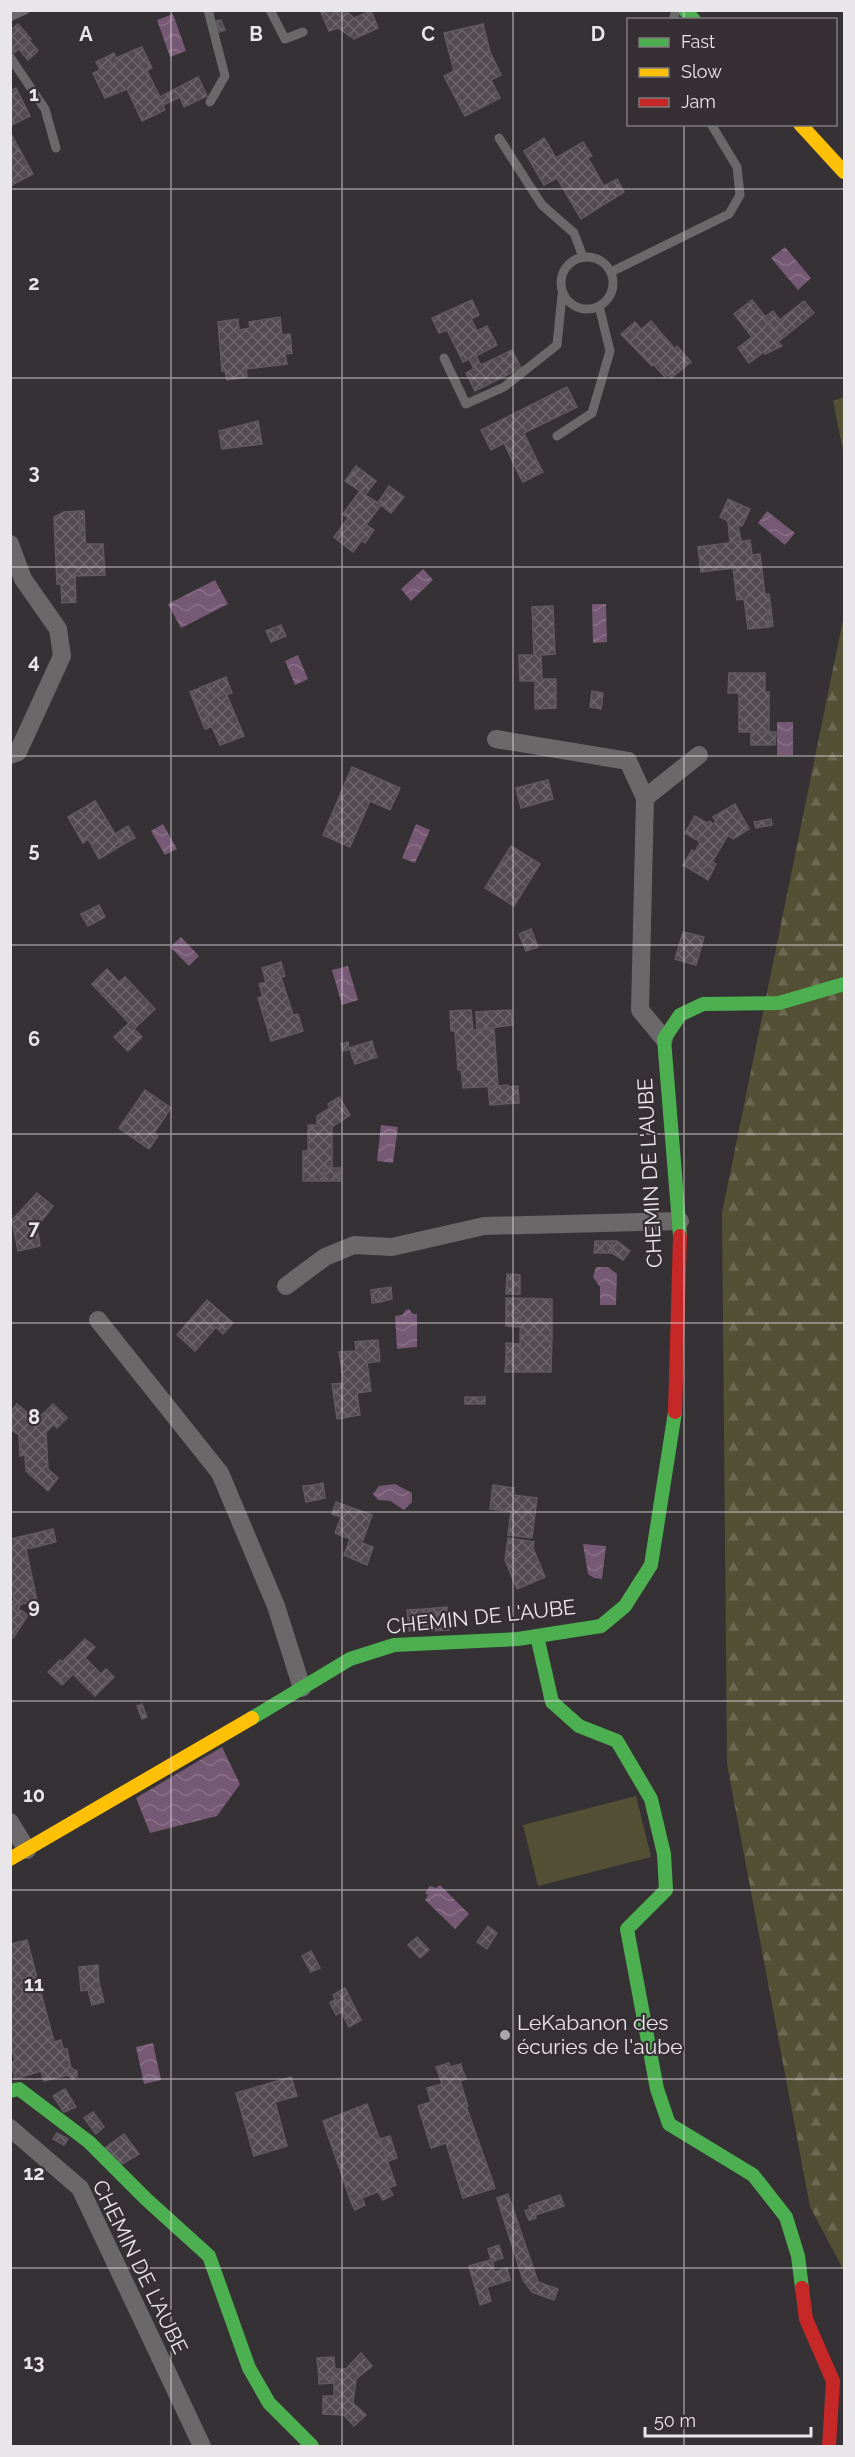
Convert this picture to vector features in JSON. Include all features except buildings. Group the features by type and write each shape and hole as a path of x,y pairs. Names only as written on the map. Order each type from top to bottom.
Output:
{"street":[{"path":"802,126 844,172"},
{"path":"10,755 18,752 62,656 58,629 23,579 12,553"},
{"path":"496,740 628,761 645,798 640,1010 664,1039 680,1015 703,1004 779,1003 844,984"},
{"path":"645,798 699,755"},
{"name":"CHEMIN DE L'AUBE","path":"10,1859 350,1659 394,1645 518,1640 601,1626 625,1606 651,1565 676,1408 680,1221 664,1039"},
{"path":"286,1286 325,1257 354,1245 392,1247 483,1226 680,1221"},
{"path":"98,1320 220,1473 276,1606 302,1688"},
{"path":"537,1636 552,1702 579,1726 617,1741 651,1798 664,1854 666,1890 627,1929 657,2089 669,2124 753,2175 786,2217 798,2256 806,2319 833,2380 829,2446"},
{"path":"10,1822 27,1850"},
{"path":"10,2091 19,2088 89,2142 146,2199 209,2256 249,2368 269,2403 312,2446"},
{"name":"CHEMIN DE L'AUBE","path":"10,2128 80,2188 202,2446"}],"lane":[{"path":"10,17 25,10"},
{"path":"208,10 225,76 210,102"},
{"path":"270,10 285,39 303,32"},
{"path":"10,57 45,109 56,148"},
{"path":"611,272 729,213 740,195 737,167 712,126"},
{"path":"498,138 542,205 574,233 584,257"},
{"path":"444,358 466,404 504,387 557,345 562,295 560,278 568,264 584,257 599,260 611,272 613,288 605,303 599,306 590,310 574,307 562,295"},
{"path":"557,436 592,413 610,351 599,306"}],"green space":[{"path":"844,397 844,455 833,401"},
{"path":"844,615 844,2271 810,2207 727,1764 722,1213"},
{"path":"636,1796 651,1857 538,1886 523,1825"}],"water":[{"path":"173,14 186,51 170,57 157,20"},
{"path":"785,247 811,278 798,290 771,258"},
{"path":"767,511 795,533 785,545 758,523"},
{"path":"423,569 433,580 411,601 401,589"},
{"path":"215,580 228,604 181,628 168,604"},
{"path":"592,604 606,604 607,642 593,643"},
{"path":"298,655 308,679 295,685 285,661"},
{"path":"777,722 793,722 793,755 777,755"},
{"path":"163,824 177,849 165,855 151,831"},
{"path":"416,824 430,830 415,863 402,858"},
{"path":"181,937 199,956 189,966 170,947"},
{"path":"348,966 358,1000 342,1005 332,970"},
{"path":"381,1125 398,1127 393,1163 377,1161"},
{"path":"596,1267 608,1267 617,1274 616,1305 600,1305 600,1287 593,1277"},
{"path":"409,1309 413,1314 417,1314 417,1347 397,1349 395,1316 402,1315"},
{"path":"395,1484 412,1493 412,1502 404,1510 390,1501 378,1500 373,1494 379,1486"},
{"path":"583,1544 606,1546 602,1579 588,1574"},
{"path":"222,1747 240,1784 217,1816 150,1833 136,1798"},
{"path":"440,1885 469,1914 455,1929 425,1900 428,1895 425,1893 430,1886 436,1888"},
{"path":"153,2043 161,2080 144,2084 136,2047"}],"traffic: fast":[{"path":"685,10 692,18"},
{"path":"680,1236 664,1039 680,1015 703,1004 779,1003 844,984"},
{"path":"252,1718 350,1659 394,1645 518,1639 601,1626 625,1606 651,1565 675,1412"},
{"path":"537,1636 552,1702 579,1726 617,1741 651,1799 664,1854 666,1890 627,1929 657,2089 669,2124 753,2175 786,2217 798,2256 802,2288"},
{"path":"10,2091 19,2089 89,2142 146,2199 209,2256 249,2368 269,2403 312,2446"}],"traffic: slow":[{"path":"802,126 844,172"},
{"path":"10,1859 252,1718"}],"traffic: jam":[{"path":"675,1412 680,1236"},
{"path":"802,2288 806,2319 833,2381 829,2446"}],"place":[{"name":"LeKabanon des écuries de l'aube","path":"505,2035"}]}
